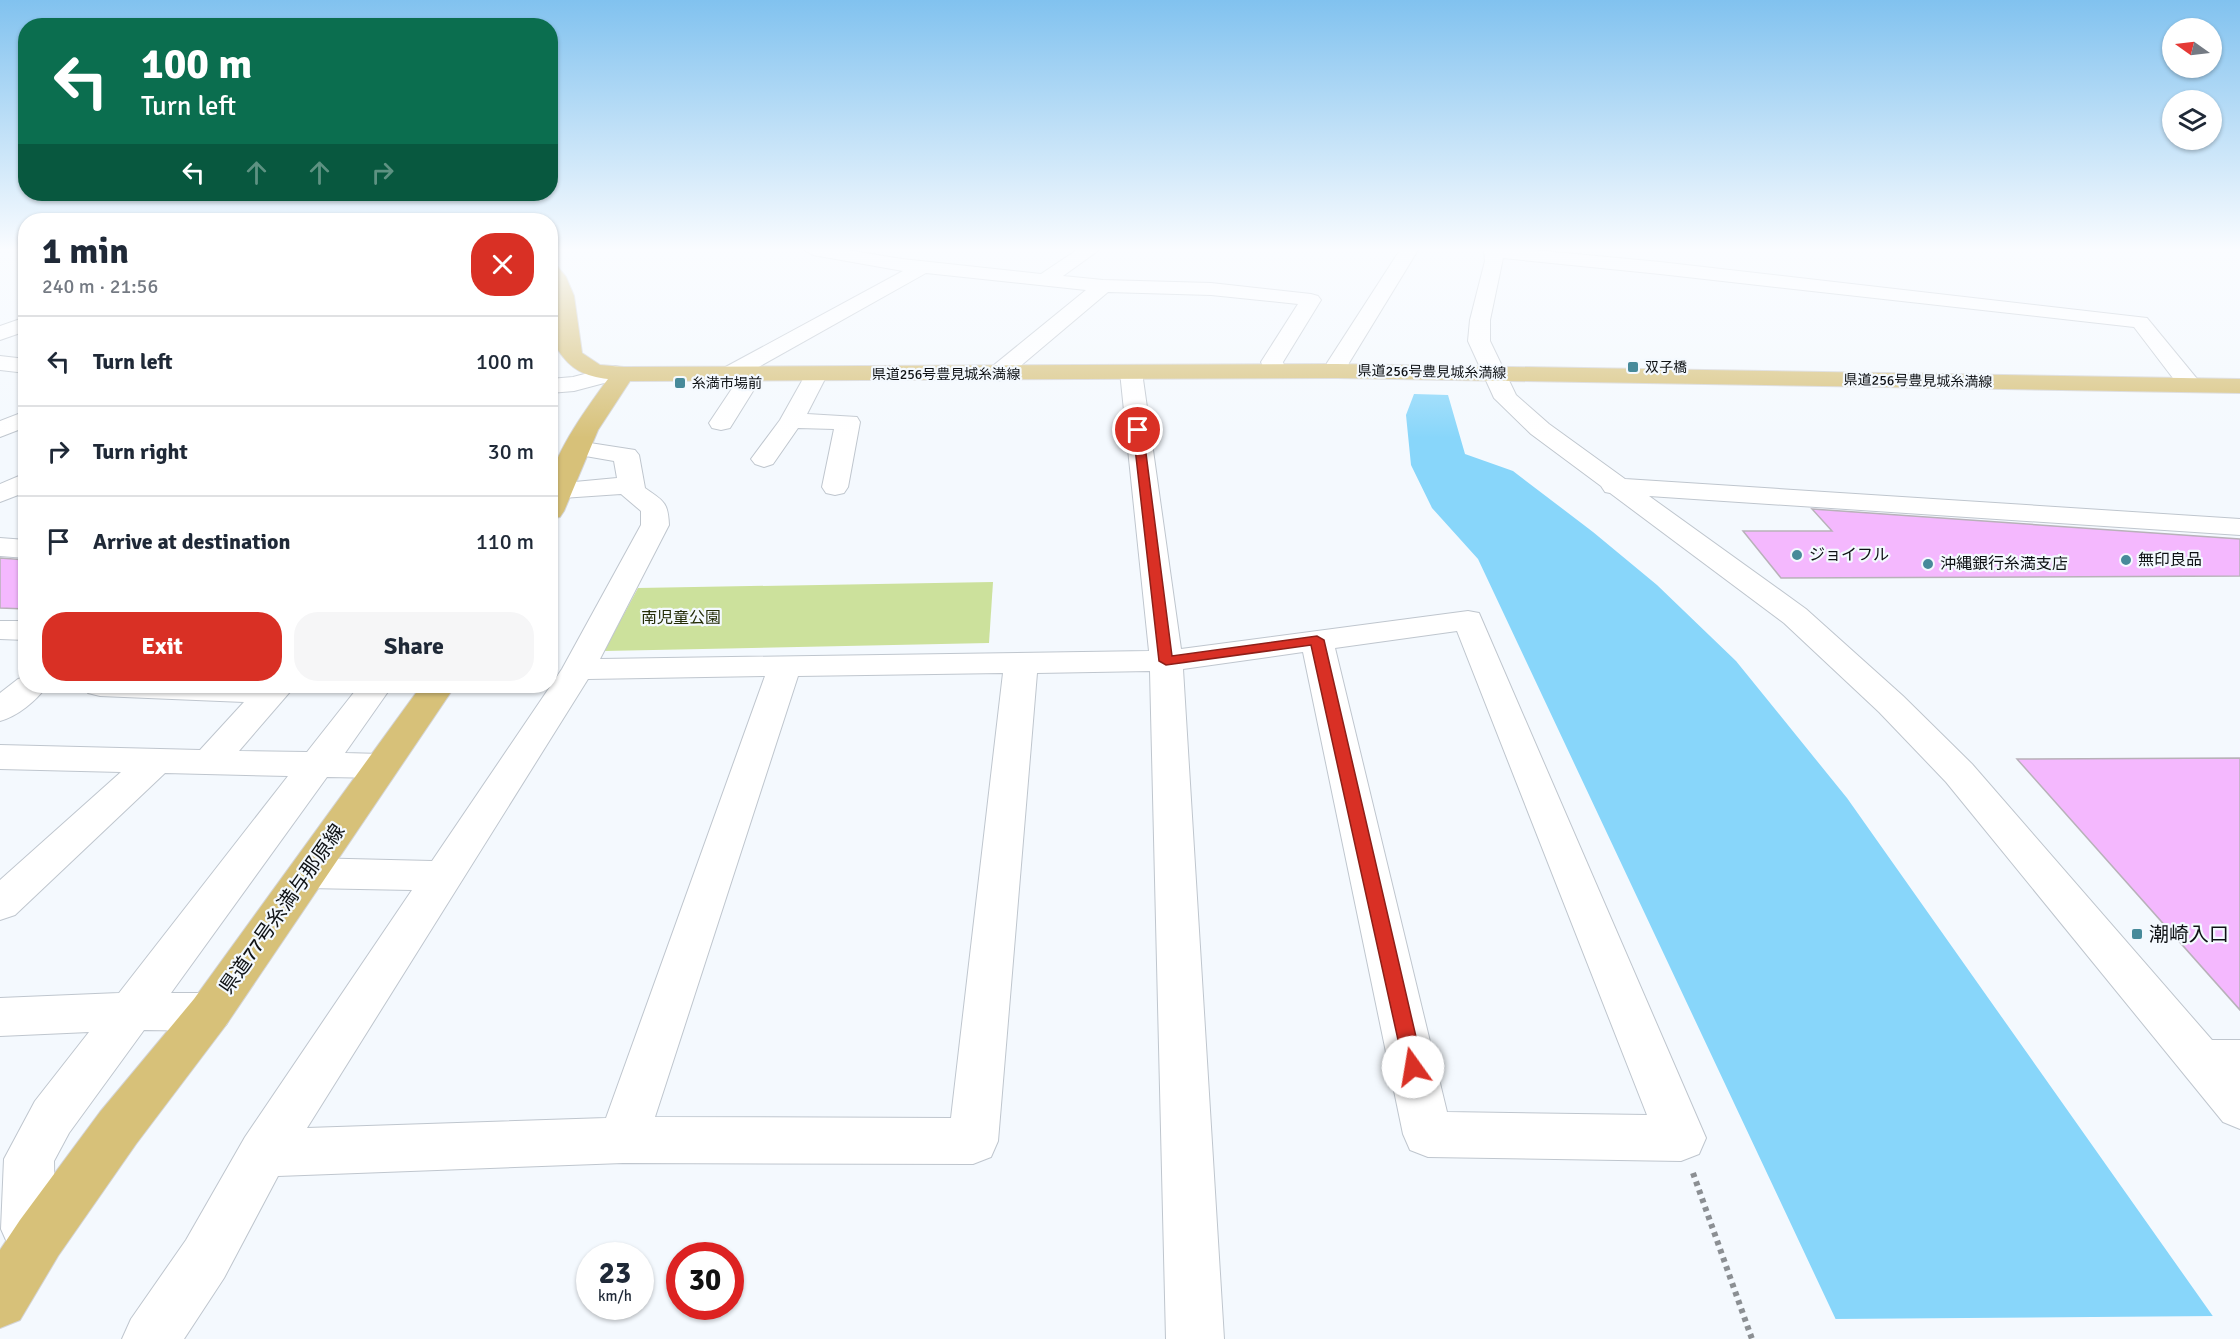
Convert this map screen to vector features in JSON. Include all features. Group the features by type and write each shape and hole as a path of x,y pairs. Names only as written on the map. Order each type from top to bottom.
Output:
{"main road":[{"path":"565,312 569,350 573,358 581,365 595,371 619,374 576,451"},
{"name":"県道256号豊見城糸満線","path":"619,374 816,375 1337,371 2240,386"},
{"name":"県道77号糸満与那原線","path":"0,1300 39,1238 118,1128 210,1012 433,693"},
{"name":"県道77号糸満与那原線","path":"14,1244 118,1128"}],"street":[{"path":"728,375 840,312"},
{"path":"997,374 1071,312"},
{"path":"1275,371 1272,362 1303,312"},
{"path":"1337,371 1338,363 1370,312"},
{"path":"1482,312 1479,341 1506,398 1540,429 1614,486 1795,616 1891,704 1959,773 2220,1060 2240,1107"},
{"path":"2054,312 2140,322 2190,385"},
{"path":"0,334 18,327"},
{"path":"0,363 18,365"},
{"path":"1131,372 1166,661 1195,1339"},
{"path":"558,385 619,374"},
{"path":"721,423 752,375"},
{"path":"764,459 791,421 816,375"},
{"path":"791,421 848,422 835,487"},
{"path":"0,430 18,422"},
{"path":"151,1339 200,1267 263,1153 578,669 655,525 655,508 632,491 626,454 576,451 558,484"},
{"path":"558,491 631,485"},
{"path":"0,494 18,486"},
{"path":"1614,486 2240,527"},
{"path":"0,547 18,548"},
{"path":"578,669 1166,661 1317,640 1468,621 1681,1138 1428,1134 1317,640"},
{"path":"0,630 18,631"},
{"path":"263,1153 623,1140 973,1141 1021,663"},
{"path":"623,1140 785,666"},
{"path":"0,710 21,693"},
{"path":"208,763 271,693"},
{"path":"14,1244 29,1159 52,1117 371,693"},
{"path":"0,757 381,766"},
{"path":"0,904 155,762"},
{"path":"307,873 443,876"},
{"path":"0,1017 130,1011 210,1012"}],"path":[{"path":"1681,1138 1752,1339"}],"green space":[{"name":"南児童公園","path":"993,582 989,643 604,651 638,588"}],"water":[{"path":"1414,394 1448,395 1465,454 1513,471 1593,532 1657,585 1736,661 1847,798 2229,1339 1845,1339 1478,559 1432,508 1411,465 1406,415"}],"pier":[{"path":"2216,1316 2232,1339 1841,1339 1832,1319"}],"building":[{"path":"1812,509 2240,539 2240,576 1781,578 1743,531 1832,531"},
{"path":"0,558 18,559 18,609 0,608"},
{"path":"2240,758 2240,1010 2017,759"}],"place":[{"name":"双子橋","path":"1633,367"},
{"name":"糸満市場前","path":"680,383"},
{"name":"ジョイフル","path":"1797,555"},
{"name":"無印良品","path":"2126,560"},
{"name":"沖縄銀行糸満支店","path":"1928,564"},
{"name":"潮崎入口","path":"2137,934"}],"route":[{"path":"1138,430 1166,661 1317,640 1413,1067"}]}
